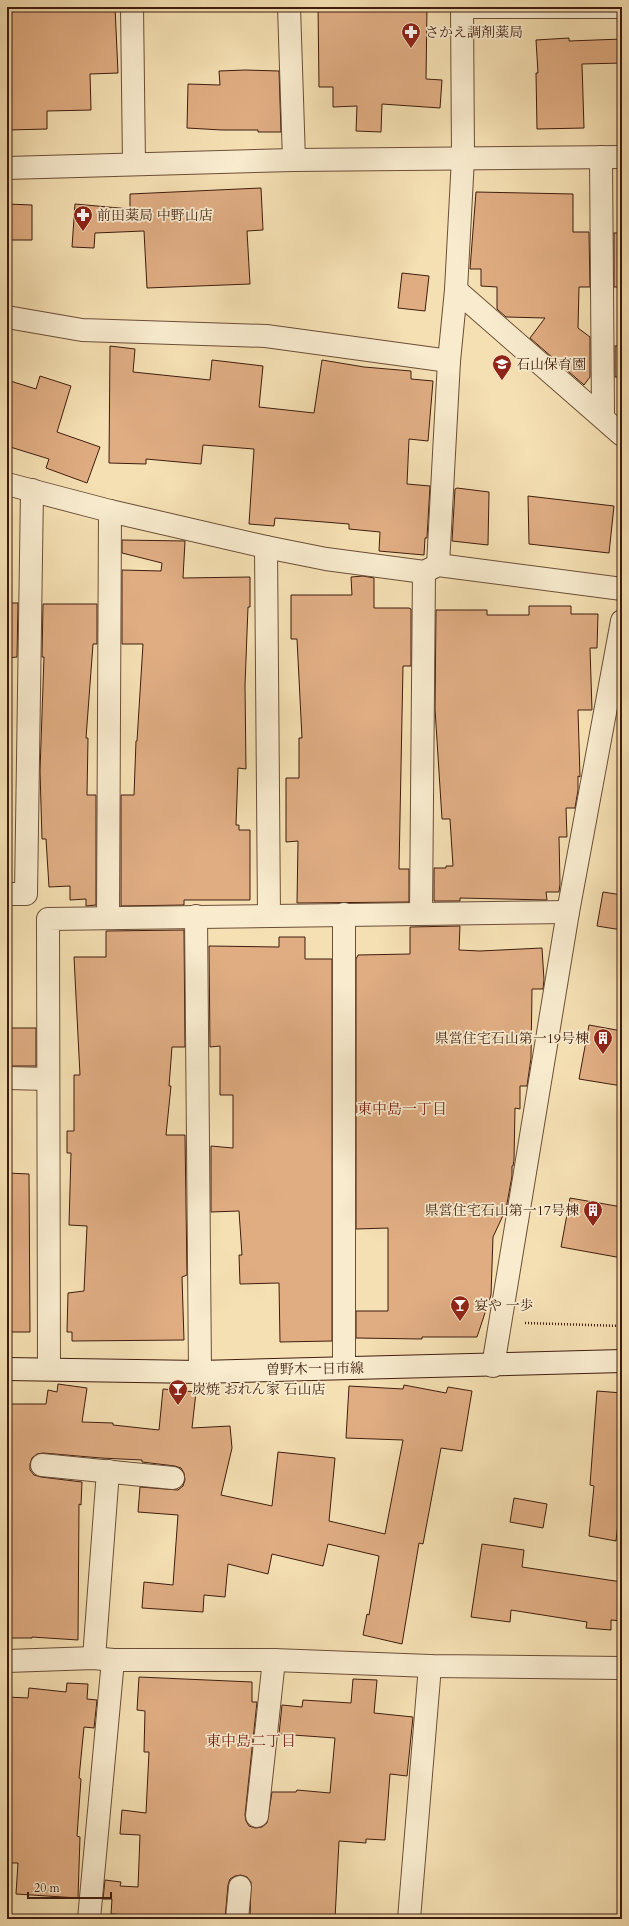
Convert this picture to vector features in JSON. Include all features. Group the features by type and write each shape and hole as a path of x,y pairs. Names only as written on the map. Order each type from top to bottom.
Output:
{"street":[{"path":"132,7 134,164"},
{"path":"289,7 294,160"},
{"path":"422,914 431,569 456,290 463,158 462,7 622,7"},
{"path":"601,157 604,417"},
{"path":"7,168 294,160 622,157"},
{"path":"456,290 604,417 622,435"},
{"path":"7,317 82,330 266,336 449,361"},
{"path":"7,484 110,511 266,547 326,559 622,589"},
{"path":"7,894 26,894 32,490"},
{"path":"108,918 110,511"},
{"path":"266,547 269,916"},
{"path":"493,1366 568,912 622,621"},
{"path":"49,1368 48,919 568,912"},
{"path":"344,914 344,1368"},
{"path":"196,916 200,1372"},
{"path":"7,1078 48,1079"},
{"name":"曽野木一日市線","path":"7,1369 49,1368 200,1372 493,1366 622,1361"},
{"path":"42,1465 173,1478"},
{"path":"89,1919 104,1659 108,1471"},
{"path":"7,1661 104,1659 274,1660 430,1666 622,1668"},
{"path":"257,1816 274,1660"},
{"path":"409,1919 430,1666"},
{"path":"237,1919 240,1887"}],"path":[{"path":"500,1322 622,1326"}],"building":[{"path":"7,7 115,7 118,73 90,74 91,110 47,111 47,129 8,130"},
{"path":"318,7 427,7 426,79 442,80 440,108 382,104 381,132 356,131 357,106 333,107 333,87 319,87"},
{"path":"569,38 569,41 622,39 622,63 582,64 584,128 537,129 536,73 538,73 536,40"},
{"path":"219,71 279,71 281,132 187,128 188,84 220,85"},
{"path":"261,188 263,230 247,231 250,284 147,288 144,231 95,233 94,248 72,247 75,204 130,209 130,194"},
{"path":"476,192 573,194 573,232 589,232 590,287 579,287 578,328 590,337 590,377 584,385 530,338 545,318 506,317 497,309 497,287 481,286 481,269 470,269"},
{"path":"7,204 32,205 32,240 7,240"},
{"path":"614,233 622,233 622,287 614,287"},
{"path":"402,273 429,276 425,311 398,308"},
{"path":"110,346 135,349 133,372 210,380 212,360 263,366 259,407 314,413 322,360 364,367 411,371 411,379 433,381 428,441 409,439 407,484 430,486 427,538 425,538 424,555 379,551 380,532 349,529 349,524 275,518 274,526 249,524 254,449 203,445 201,464 146,459 146,464 109,463"},
{"path":"615,346 622,346 622,377 615,377"},
{"path":"40,376 71,386 57,432 100,447 87,483 46,468 49,459 7,446 7,380 36,389"},
{"path":"455,489 489,492 488,545 452,541"},
{"path":"528,496 614,506 609,553 529,544"},
{"path":"122,540 185,541 183,578 250,577 250,607 248,607 245,685 246,769 238,768 236,825 239,825 239,830 250,830 250,900 184,900 184,905 121,906 121,795 134,795 136,741 143,644 122,644 122,570 161,571 162,563 122,553"},
{"path":"363,576 374,578 374,608 411,609 411,666 403,666 399,869 409,869 409,902 297,903 298,841 286,842 286,778 299,778 299,738 302,738 297,639 291,639 291,595 352,595 351,577"},
{"path":"7,603 18,603 17,657 7,658"},
{"path":"43,604 97,604 97,644 93,644 86,738 88,738 87,795 96,795 96,905 86,906 86,899 70,900 70,886 49,887 46,839 42,839 40,771 44,657 42,657"},
{"path":"529,606 571,606 571,614 598,614 597,648 590,648 592,710 578,710 580,777 578,776 578,790 575,808 566,808 567,837 559,837 559,892 546,892 547,900 460,898 460,901 434,901 434,868 446,868 446,866 453,866 450,819 442,819 435,709 436,610 487,610 487,615 529,615"},
{"path":"603,892 622,895 622,930 597,926"},
{"path":"460,926 459,950 480,951 542,948 544,980 543,989 532,989 531,1058 527,1086 520,1086 520,1109 515,1108 514,1160 506,1209 493,1237 491,1295 477,1337 422,1337 422,1339 356,1338 356,1311 388,1311 388,1228 356,1229 356,959 358,955 410,954 410,927"},
{"path":"184,930 185,1047 172,1047 169,1086 171,1086 166,1135 185,1135 187,1275 182,1277 184,1340 72,1341 72,1332 67,1332 68,1293 84,1291 87,1226 69,1225 71,1153 67,1153 67,1131 74,1131 74,1075 80,1075 74,957 106,957 106,931"},
{"path":"279,937 305,937 305,959 332,959 332,1341 280,1342 279,1283 240,1284 239,1255 242,1255 239,1211 211,1212 211,1146 233,1148 233,1095 220,1095 220,1046 210,1047 209,946 279,947"},
{"name":"県営住宅石山第一19号棟","path":"589,1025 622,1031 622,1086 579,1079"},
{"path":"7,1028 36,1028 36,1066 7,1066"},
{"path":"7,1173 29,1174 30,1332 7,1332"},
{"name":"県営住宅石山第一17号棟","path":"570,1198 622,1207 622,1258 561,1247"},
{"path":"58,1384 87,1388 82,1422 113,1423 113,1425 159,1430 163,1389 196,1392 192,1428 230,1426 232,1448 221,1495 272,1506 278,1452 335,1458 329,1521 385,1534 403,1440 346,1438 349,1386 403,1389 404,1385 446,1393 448,1387 472,1391 462,1451 441,1448 423,1544 419,1543 402,1644 363,1635 367,1614 369,1615 379,1556 328,1544 323,1566 272,1554 268,1574 228,1564 225,1597 204,1595 203,1612 142,1608 144,1582 173,1585 178,1515 138,1512 140,1487 178,1490 183,1486 185,1480 184,1473 181,1468 142,1462 142,1460 43,1453 37,1454 32,1458 30,1470 34,1475 82,1482 81,1505 79,1504 78,1640 32,1637 7,1638 7,1404 46,1404 48,1390 57,1392"},
{"path":"597,1391 622,1393 622,1486 616,1541 589,1536 594,1486 590,1485"},
{"path":"514,1498 547,1504 543,1528 510,1522"},
{"path":"482,1544 524,1550 522,1567 622,1582 622,1621 611,1620 611,1630 586,1628 587,1622 511,1610 510,1622 471,1617"},
{"path":"139,1677 252,1682 252,1702 257,1702 245,1815 249,1826 255,1828 262,1827 267,1823 272,1792 296,1792 297,1790 330,1793 335,1738 279,1734 282,1705 302,1707 303,1700 351,1703 353,1679 377,1680 374,1713 413,1717 407,1776 390,1774 385,1840 366,1839 366,1843 339,1841 335,1919 250,1919 251,1882 247,1877 241,1875 230,1879 228,1885 225,1919 187,1919 111,1914 112,1899 103,1899 105,1880 121,1882 120,1886 138,1887 140,1835 120,1834 122,1810 146,1813 149,1752 144,1752 145,1711 137,1710"},
{"path":"67,1683 88,1684 87,1699 97,1700 94,1728 84,1727 79,1778 81,1779 77,1836 80,1837 78,1898 16,1894 18,1863 7,1863 7,1697 28,1698 29,1688 66,1692"}],"place":[{"name":"さかえ調剤薬局","path":"411,49"},
{"name":"前田薬局 中野山店","path":"83,232"},
{"name":"石山保育園","path":"502,381"},
{"name":"県営住宅石山第一19号棟","path":"603,1055"},
{"name":"県営住宅石山第一17号棟","path":"593,1227"},
{"name":"宴や 一歩","path":"460,1322"},
{"name":"炭焼 おれん家 石山店","path":"178,1406"}],"district":[{"name":"東中島一丁目","path":"402,1109"},
{"name":"東中島二丁目","path":"251,1741"}]}
